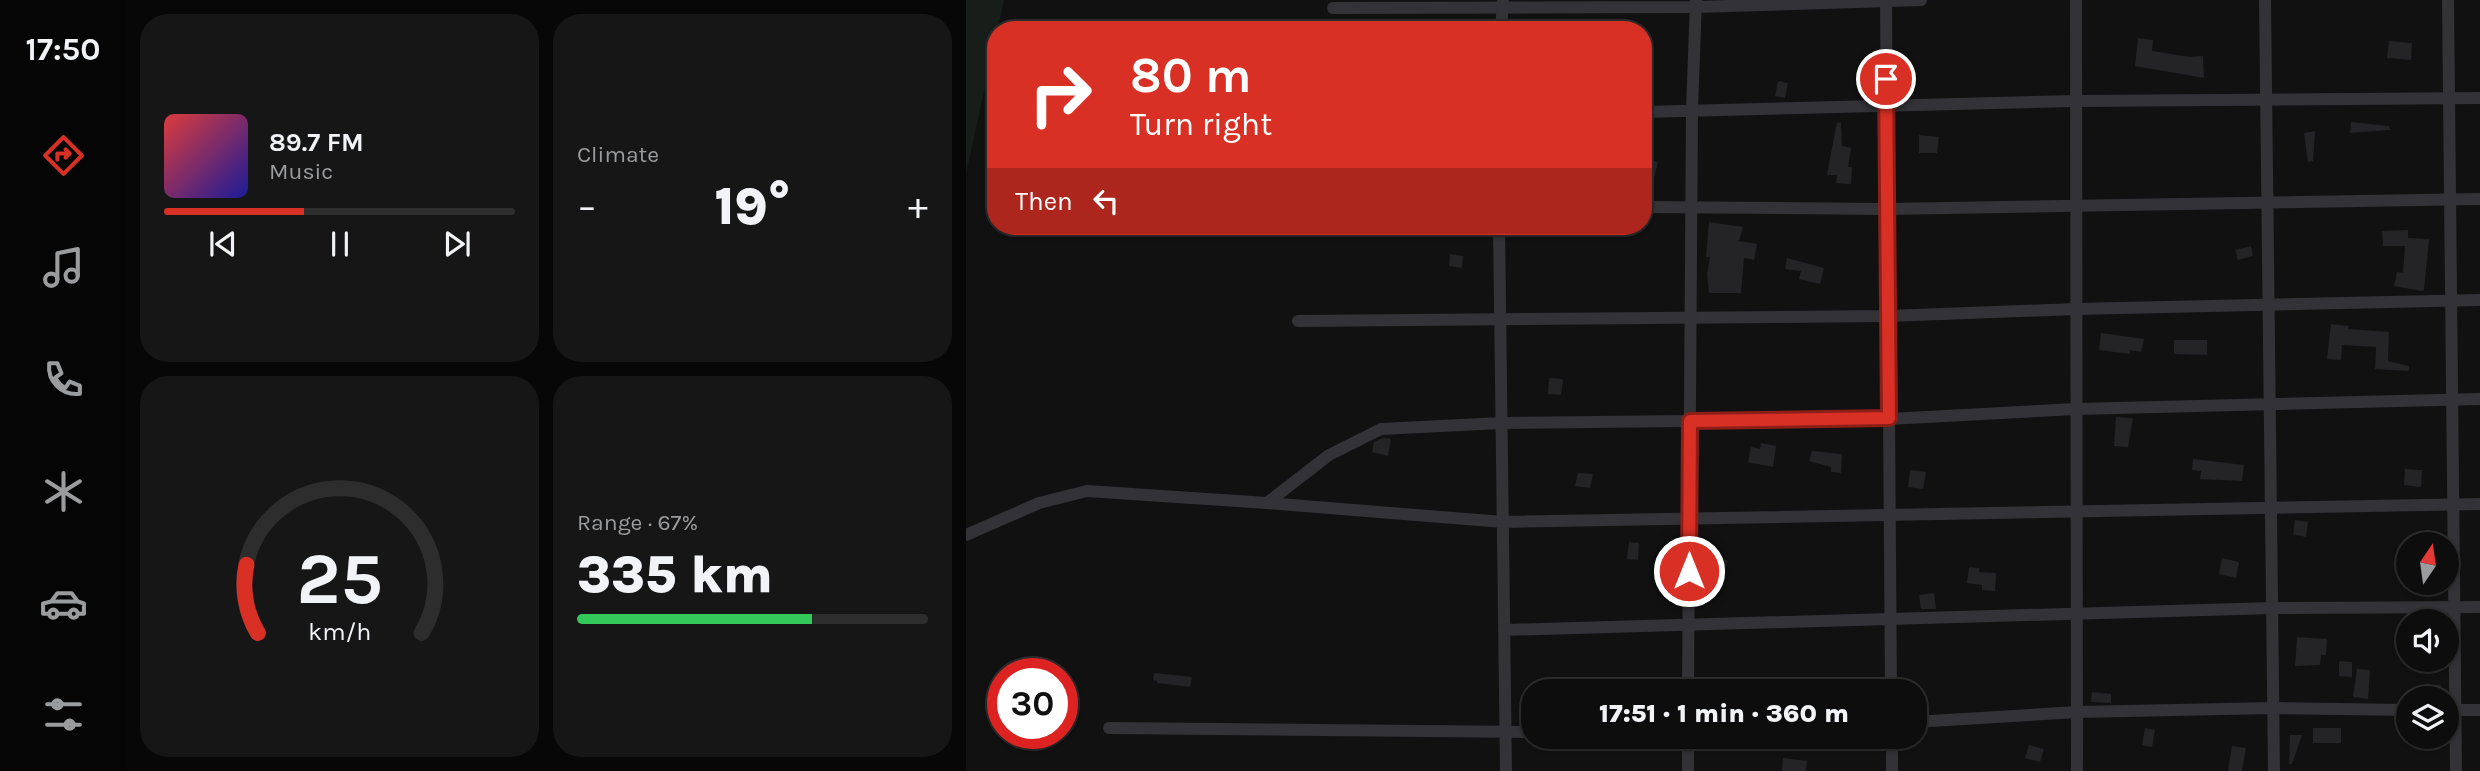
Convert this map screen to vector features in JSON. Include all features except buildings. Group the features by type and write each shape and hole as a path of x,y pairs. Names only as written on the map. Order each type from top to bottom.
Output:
{"street":[{"path":"1333,8 1921,0"},
{"path":"2076,0 2077,771"},
{"path":"2265,0 2274,771"},
{"path":"2448,0 2454,607 2452,686"},
{"path":"1886,1 1891,679"},
{"path":"1688,679 1692,110 1696,3"},
{"path":"1652,112 2076,101 2480,98"},
{"path":"1652,207 1887,209 2480,199"},
{"path":"1499,235 1506,771"},
{"path":"1298,321 1888,316 2480,300"},
{"path":"1267,503 1329,455 1381,429 1501,423 1889,418 2076,409 2480,399"},
{"path":"966,535 1039,503 1087,491 1503,522 2480,505"},
{"path":"1504,630 2273,608 2480,607"},
{"path":"1927,721 2077,712 2273,708 2396,710"},
{"path":"2459,710 2480,709"},
{"path":"1109,728 1521,732"},
{"path":"1688,749 1688,771"},
{"path":"1892,749 1892,771"},
{"path":"2454,749 2456,771"}],"shaded area":[{"path":"966,0 1004,0 999,21 987,21 987,78 966,174"}],"route":[{"path":"1689,571 1690,421 1889,418 1886,79"}]}
